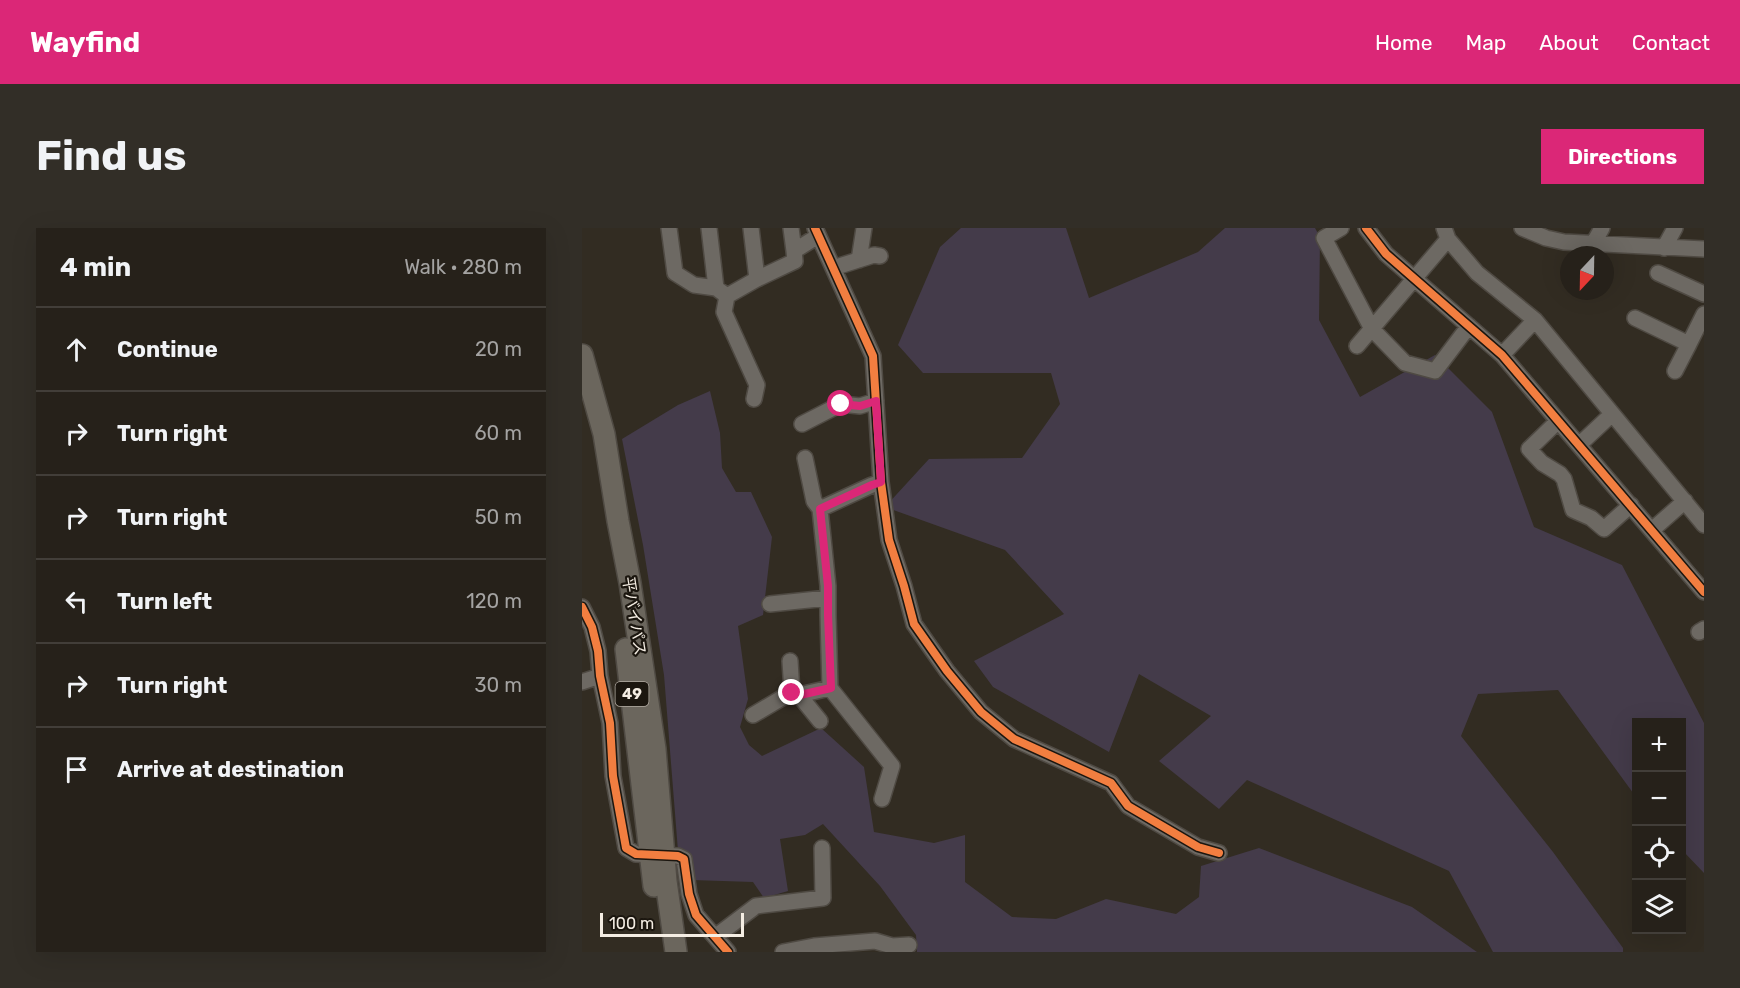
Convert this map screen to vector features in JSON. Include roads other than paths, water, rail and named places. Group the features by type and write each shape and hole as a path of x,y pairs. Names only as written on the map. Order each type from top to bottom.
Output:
{"highway":[{"name":"平バイパス","path":"582,354 604,434 649,702 664,952"},
{"name":"平バイパス","path":"582,402 619,597 658,855 666,881 675,952"}],"street":[{"path":"669,228 675,273 694,285 722,292 795,261 791,228"},
{"path":"709,228 724,312 757,385 754,399"},
{"path":"751,228 757,279"},
{"path":"859,260 864,228"},
{"path":"1341,228 1324,238 1372,329 1406,363 1435,371 1469,326"},
{"path":"1366,228 1386,254 1502,356 1704,592"},
{"path":"1522,228 1546,238 1564,242 1704,249"},
{"path":"1593,244 1602,228"},
{"path":"1664,248 1675,228"},
{"path":"794,251 816,232 873,356 881,482 890,540 914,624 981,712 1014,739 1111,783 1128,806 1198,847 1219,853"},
{"path":"1357,346 1414,279 1446,233 1477,273 1535,320 1704,525"},
{"path":"833,268 874,255 880,256"},
{"path":"1658,273 1704,294"},
{"path":"1675,371 1704,314"},
{"path":"1635,318 1689,344"},
{"path":"1502,356 1535,320"},
{"path":"802,424 841,404 860,406 876,401"},
{"path":"1579,445 1612,414"},
{"path":"1558,421 1529,448 1542,463 1564,479 1573,510 1591,518 1604,530 1631,506"},
{"path":"805,458 814,501 820,509 828,586 831,688 892,766 882,799"},
{"path":"820,509 881,482"},
{"path":"1652,530 1684,501"},
{"path":"770,604 828,598"},
{"path":"582,607 592,627 598,651 600,676 610,723 614,776 627,848 636,854 678,856 684,859 689,894 696,915 728,952"},
{"path":"790,661 796,694 820,721"},
{"path":"582,682 600,676"},
{"path":"753,715 796,694 831,688"},
{"path":"715,938 756,906 823,898 822,848"},
{"path":"783,952 814,946 875,941 892,946 909,945"}]}
